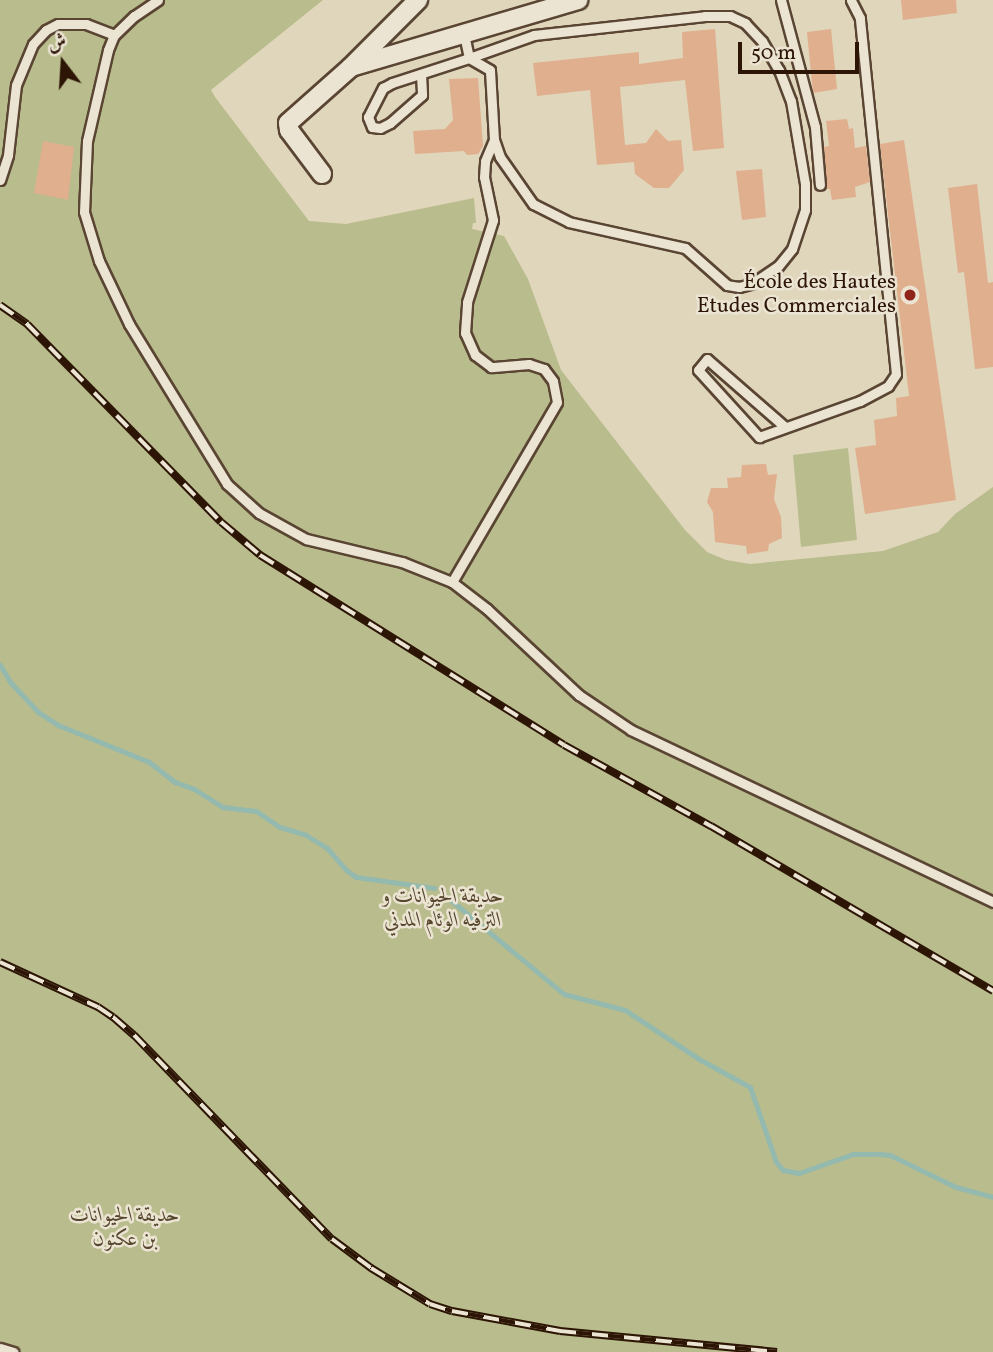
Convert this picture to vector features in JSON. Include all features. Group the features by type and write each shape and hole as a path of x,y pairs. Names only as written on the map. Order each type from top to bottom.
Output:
{"street":[{"path":"322,174 289,130 288,123 351,67 418,0"},
{"path":"351,67 578,0"}],"lane":[{"path":"158,0 134,16 114,35 108,50 88,141 84,212 99,261 129,324 210,459 238,494 259,513 293,533 402,562 453,582 487,609 579,695 611,718 751,789 993,902"},
{"path":"781,0 815,127 820,185"},
{"path":"785,427 707,359 698,370 759,437 860,401 888,386 897,374 860,18 851,0"},
{"path":"421,74 422,95 390,123 380,128 372,127 368,117 378,93 392,83 534,35 705,16 730,16 745,23 762,41 779,70 790,101 805,184 805,210 792,249 778,266 751,284 739,287 727,285 685,248 550,215 533,204 512,179 494,140 490,69 468,58"},
{"path":"0,180 8,155 16,85 33,44 46,30 58,24 86,24 114,35"},
{"path":"464,35 468,58"},
{"path":"453,582 557,402 553,381 544,369 529,364 491,367 475,355 465,333 467,302 493,220 484,177 485,161 494,140"},
{"path":"0,1348 13,1352"}],"green space":[{"name":"حديقة الحيوانات و الترفيه الوئام المدني","path":"0,0 323,0 211,90 215,97 309,221 346,224 474,198 476,223 473,223 472,229 504,236 528,279 561,370 685,530 707,552 726,560 750,564 883,551 938,532 955,514 993,487 993,1352 0,1352"},
{"path":"848,448 857,540 801,547 793,455"}],"building":[{"path":"901,0 956,0 957,13 903,20"},
{"path":"715,29 724,148 693,151 685,80 620,87 625,145 646,143 656,129 668,141 681,140 684,170 669,188 654,188 635,174 634,162 597,165 590,90 537,96 533,63 639,52 639,64 683,58 682,32"},
{"path":"831,29 837,89 813,93 807,32"},
{"path":"478,78 483,146 478,154 467,155 464,151 415,154 413,131 445,129 453,120 449,79"},
{"path":"847,119 849,129 853,128 855,148 866,146 870,182 855,187 856,197 832,200 830,189 825,189 824,147 829,146 826,121"},
{"path":"904,140 956,500 865,514 855,448 876,445 874,420 897,416 896,398 909,396 880,144"},
{"path":"43,141 74,147 68,200 34,193"},
{"path":"762,169 766,217 742,220 736,171"},
{"path":"977,184 988,283 993,282 993,367 975,369 964,272 958,273 948,188"},
{"path":"766,464 768,475 777,474 774,499 781,517 782,538 769,544 768,551 747,554 746,546 715,542 713,512 707,502 711,488 728,488 727,478 741,477 742,465"}],"waterway":[{"path":"0,665 11,683 38,712 58,725 149,762 175,782 194,789 223,807 256,811 280,827 306,835 327,848 346,870 356,877 434,888"},
{"path":"447,897 564,994 625,1010 699,1059 750,1087 776,1162 783,1170 799,1173 853,1154 890,1155 956,1187 993,1197"}],"railway":[{"path":"0,305 27,324 221,522 260,555 564,745 711,826 993,991"},
{"path":"0,962 98,1007 113,1017 134,1035 332,1239 371,1268 430,1304 452,1311 560,1331 777,1352"}],"place":[{"name":"École des Hautes Etudes Commerciales","path":"910,295"}],"park label":[{"name":"حديقة الحيوانات بن عكنون","path":"125,1228"}]}
